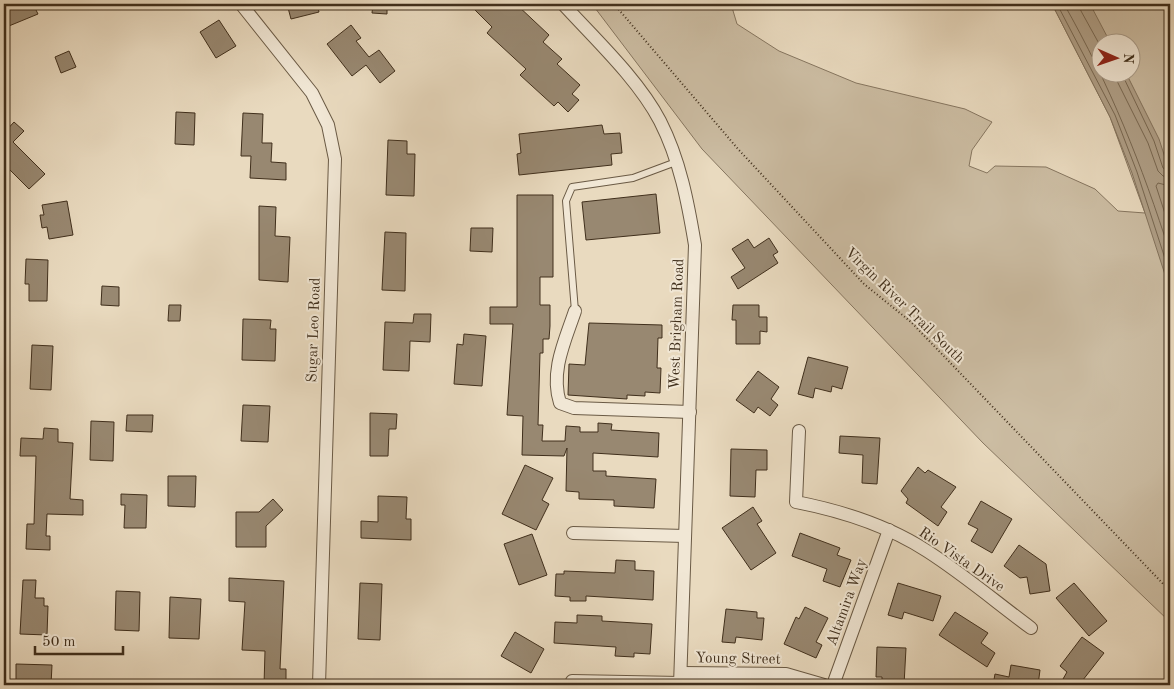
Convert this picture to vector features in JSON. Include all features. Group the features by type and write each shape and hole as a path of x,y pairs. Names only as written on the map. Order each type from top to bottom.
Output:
{"street":[{"name":"Sugar Leo Road","path":"241,4 312,93 328,125 335,159 319,685"},
{"name":"West Brigham Road","path":"563,4 636,86 660,121 676,162 689,204 695,245 680,680"},
{"path":"576,311 558,363 555,388 560,403 574,408 690,412"},
{"name":"Rio Vista Drive","path":"799,431 796,502 840,511 889,530 927,550 1031,628"},
{"name":"Altamira Way","path":"833,685 889,530"},
{"path":"573,533 685,536"},
{"name":"Young Street","path":"572,680 680,680 786,674 824,685"}],"lane":[{"path":"576,311 566,201 572,188 633,178 676,162"}],"path":[{"name":"Virgin River Trail South","path":"614,4 738,149 864,284 911,322 1170,591"}],"shaded area":[{"path":"592,4 731,4 737,24 779,51 856,83 965,109 992,122 972,150 969,166 987,173 995,166 1046,167 1095,189 1118,211 1145,213 1110,117 1092,82 1142,82 1142,32 1092,32 1092,82 1052,4 1170,4 1170,622 983,443 702,149"}],"water":[{"path":"1052,4 1090,4 1105,32 1092,32 1092,82"},
{"path":"1092,82 1130,82 1159,139 1170,173 1170,290 1132,173 1110,117"}],"building":[{"path":"4,4 33,4 38,14 4,28"},
{"path":"287,4 317,4 319,12 291,19"},
{"path":"373,4 387,4 387,14 372,13"},
{"path":"469,4 516,4 549,35 543,42 562,59 557,64 580,85 572,94 579,100 568,112 558,102 554,106 520,75 526,69 487,33 492,27"},
{"path":"219,20 236,46 216,58 200,32"},
{"path":"351,25 361,38 356,41 369,57 379,50 395,71 380,83 366,65 352,76 327,44"},
{"path":"69,51 76,67 61,73 55,57"},
{"path":"176,112 195,113 194,145 175,144"},
{"path":"243,113 263,114 262,143 272,143 271,162 286,163 286,180 250,178 251,156 241,156"},
{"path":"14,122 24,131 13,142 45,174 29,189 4,164 4,133"},
{"path":"602,125 604,134 620,133 622,153 611,154 612,165 519,175 517,154 521,153 519,134"},
{"path":"388,140 407,141 407,154 415,154 414,196 386,195"},
{"path":"656,194 660,233 586,240 582,202"},
{"path":"517,195 553,195 553,277 540,277 540,305 550,305 549,339 543,339 543,353 540,353 538,425 543,425 542,441 565,441 566,426 580,427 580,432 598,432 598,423 612,424 611,430 659,433 658,457 593,453 593,471 606,471 606,476 656,479 654,508 614,506 614,500 579,499 579,492 566,491 567,448 564,456 522,455 523,416 507,415 513,324 490,324 490,307 517,307"},
{"path":"67,201 73,235 49,239 47,227 42,228 40,215 44,215 42,205"},
{"path":"259,206 276,207 275,236 290,237 288,282 259,280"},
{"path":"471,228 493,228 492,252 470,251"},
{"path":"385,232 406,233 405,291 382,290"},
{"path":"769,238 778,252 773,255 778,263 738,289 731,277 745,268 732,249 748,239 754,248"},
{"path":"26,259 48,260 47,301 29,301 29,284 25,284"},
{"path":"102,286 119,287 119,306 101,305"},
{"path":"169,305 181,305 180,321 168,321"},
{"path":"733,305 759,305 759,317 767,317 767,332 760,331 760,344 736,344 736,320 732,320"},
{"path":"414,314 431,314 430,342 410,341 409,371 383,370 385,322 413,323"},
{"path":"243,319 271,320 270,329 276,329 275,361 242,360"},
{"path":"589,323 662,325 662,338 658,338 657,368 661,368 660,393 645,392 645,396 627,395 627,399 568,395 569,364 585,365"},
{"path":"464,334 486,336 482,386 454,384 457,344 463,345"},
{"path":"32,345 53,346 51,390 30,389"},
{"path":"808,357 848,367 842,389 832,386 831,392 815,388 813,398 798,394"},
{"path":"758,371 779,387 771,399 778,405 770,416 758,407 754,413 736,400"},
{"path":"243,405 270,406 268,442 241,441"},
{"path":"370,413 397,414 396,429 389,429 388,456 370,456"},
{"path":"127,415 153,415 152,432 126,431"},
{"path":"91,421 114,422 113,461 90,460"},
{"path":"44,428 58,429 58,442 73,443 70,499 83,500 83,515 47,514 46,536 50,536 50,550 26,549 27,524 34,524 36,456 20,456 21,438 43,439"},
{"path":"840,436 880,438 877,484 862,483 863,455 839,453"},
{"path":"731,449 767,450 767,470 756,470 755,497 730,496"},
{"path":"525,465 553,478 542,500 549,504 536,530 502,514"},
{"path":"918,467 925,473 928,470 956,487 941,507 947,512 938,526 906,503 908,499 901,491"},
{"path":"168,476 196,476 195,507 168,506"},
{"path":"121,494 147,495 146,528 124,528 125,505 121,505"},
{"path":"378,496 407,497 406,519 411,519 411,540 361,538 361,521 378,522"},
{"path":"273,499 283,510 266,526 266,547 236,547 236,512 259,512"},
{"path":"981,501 1012,519 992,553 971,541 978,529 968,524"},
{"path":"753,507 762,521 757,524 776,553 751,570 722,528"},
{"path":"800,533 840,548 837,555 851,560 840,587 823,581 827,569 792,556"},
{"path":"532,534 547,575 519,585 504,544"},
{"path":"1019,545 1046,564 1050,591 1030,594 1027,577 1020,578 1004,566"},
{"path":"616,560 635,561 635,570 654,571 653,600 586,596 586,601 570,601 570,597 555,596 556,574 564,574 564,571 615,573"},
{"path":"229,578 284,581 280,669 286,669 286,685 264,685 265,651 242,650 245,602 229,601"},
{"path":"23,580 36,580 35,598 44,598 44,606 48,606 47,635 20,634"},
{"path":"360,583 382,584 380,640 358,639"},
{"path":"898,583 941,596 933,621 904,612 902,619 888,615"},
{"path":"1074,583 1107,621 1089,636 1056,598"},
{"path":"116,591 140,592 139,631 115,630"},
{"path":"170,597 201,599 199,639 169,638"},
{"path":"805,607 828,618 816,642 822,645 816,658 784,644 796,617 799,619"},
{"path":"726,609 757,612 757,618 764,618 762,640 736,637 735,643 722,642"},
{"path":"955,612 988,633 981,643 995,653 987,667 939,635"},
{"path":"577,615 602,616 602,621 652,624 650,654 634,653 634,657 615,656 616,647 554,643 555,622 577,623"},
{"path":"515,632 544,649 531,673 501,656"},
{"path":"1082,637 1104,653 1079,685 1072,685 1063,679 1067,672 1060,666"},
{"path":"877,647 906,648 904,685 882,685 882,677 876,677"},
{"path":"16,664 52,665 51,685 16,685"},
{"path":"1011,665 1040,670 1038,685 993,685 995,674 1009,677"}]}
